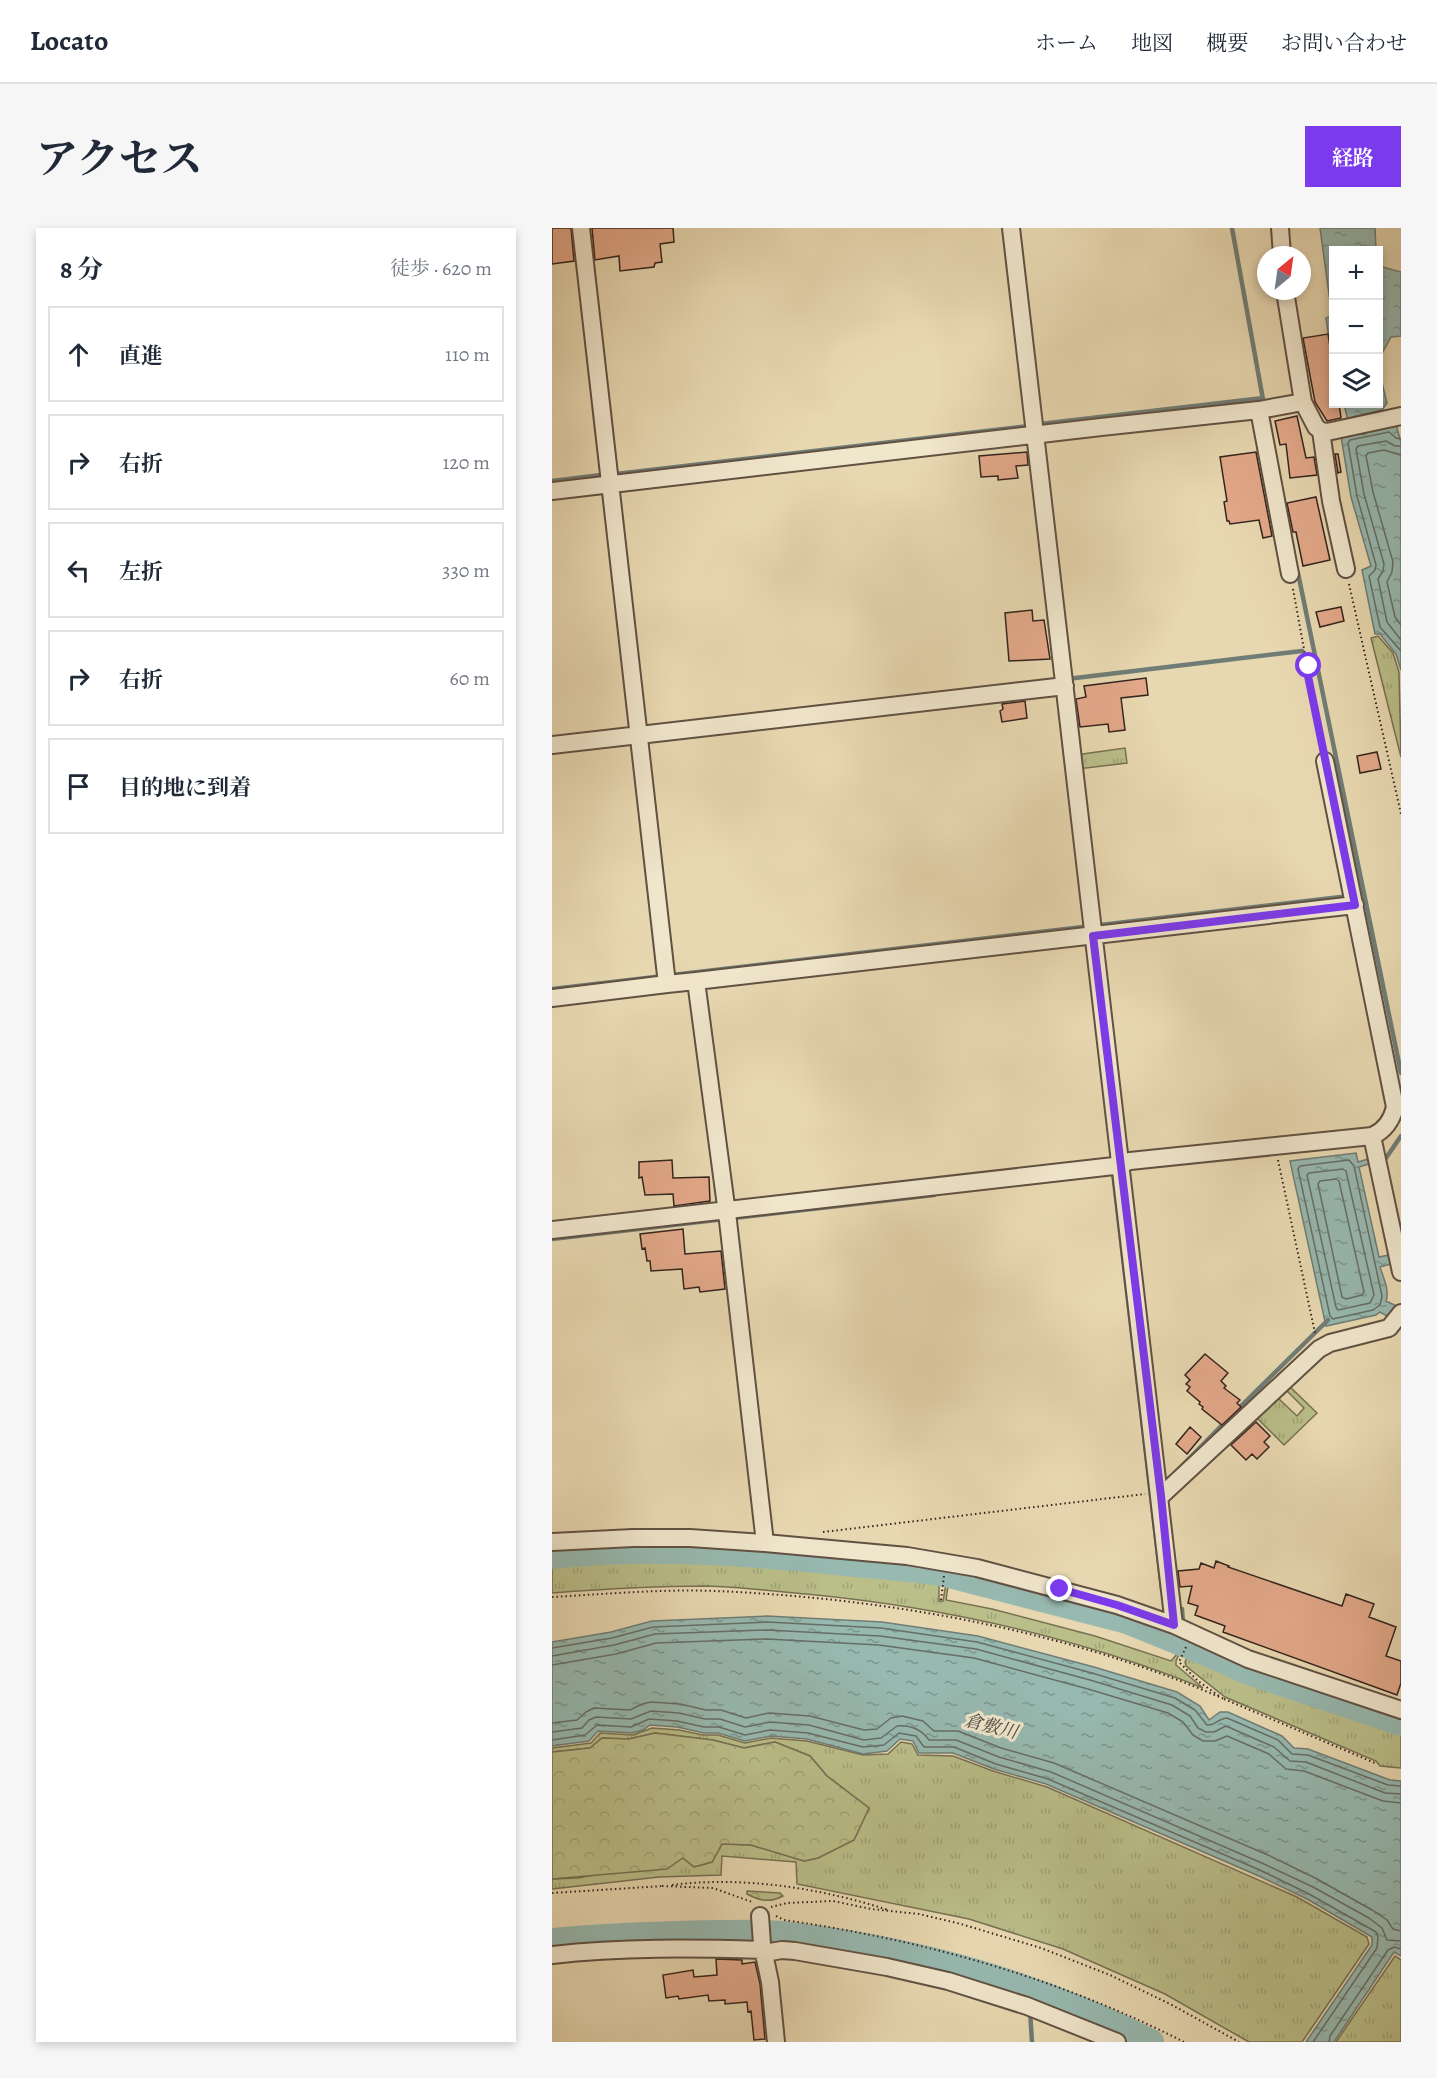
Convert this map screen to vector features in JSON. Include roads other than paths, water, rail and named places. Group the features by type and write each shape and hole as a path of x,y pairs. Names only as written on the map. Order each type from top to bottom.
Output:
{"street":[{"path":"581,228 666,978"},
{"path":"1011,228 1036,435 1062,684 1120,1163 1154,1495 1174,1625"},
{"path":"1280,228 1281,246"},
{"path":"1287,300 1303,402 1316,427 1321,431 1331,501 1346,569"},
{"path":"552,491 1264,409 1303,402"},
{"path":"1264,409 1290,574"},
{"path":"1321,431 1348,428 1397,417"},
{"path":"552,745 638,730 1062,684"},
{"path":"552,1230 727,1216 1120,1163 1372,1136 1382,1132 1394,1113 1395,1107 1325,761"},
{"path":"552,998 666,978 696,981 1092,929 1354,899"},
{"path":"696,981 727,1216 765,1543"},
{"path":"1372,1136 1401,1272"},
{"path":"1154,1495 1319,1348 1330,1342 1389,1328 1398,1322"},
{"path":"552,1542 690,1538 907,1556 977,1568 1117,1605 1174,1625 1248,1659 1401,1710"},
{"path":"761,1916 776,2042"},
{"path":"552,1954 634,1950 795,1950 909,1971 969,1987 1029,2007 1117,2042"}],"water":[{"path":"1320,228 1375,228 1376,246 1329,246 1329,294"},
{"path":"1383,267 1401,272 1401,336 1391,337 1383,351"},
{"path":"1329,317 1329,339 1326,318"},
{"path":"1383,387 1387,403 1382,410 1352,417 1352,421 1348,421 1345,408 1383,408"},
{"path":"1396,425 1401,442 1401,670 1396,654 1380,634 1375,634 1362,570 1371,566 1351,497 1341,436"},
{"path":"1356,1153 1358,1162 1368,1159 1369,1164 1359,1167 1379,1257 1389,1255 1391,1264 1380,1267 1387,1288 1386,1301 1401,1308 1401,1324 1380,1312 1376,1315 1326,1326 1290,1161"},
{"name":"倉敷川","path":"767,1616 882,1622 978,1636 1177,1692 1200,1706 1209,1720 1220,1712 1228,1712 1282,1736 1294,1748 1308,1749 1390,1780 1401,1781 1401,1956 1394,1952 1334,2042 1306,2042 1372,1945 1372,1937 1307,1899 1259,1876 1046,1784 994,1769 953,1753 919,1753 913,1741 900,1739 887,1751 863,1754 807,1739 771,1736 745,1741 718,1733 650,1725 632,1733 598,1731 589,1741 552,1746 552,1642 611,1632 652,1621"}],"waterway":[{"path":"1232,228 1264,405"},
{"path":"1040,424 1263,398"},
{"path":"616,474 1029,426"},
{"path":"552,481 601,475"},
{"path":"1298,573 1401,1073"},
{"path":"1067,679 1302,651"},
{"path":"552,989 1349,896"},
{"path":"1380,1160 1386,1158 1401,1136"},
{"path":"1113,1172 1162,1589"},
{"path":"552,1239 934,1195"},
{"path":"1236,1411 1328,1320"},
{"path":"1173,1475 1226,1421"},
{"path":"552,1556 599,1552 693,1551 787,1557 949,1575 1127,1621 1246,1671 1401,1723"},
{"path":"1182,1609 1183,1623"},
{"path":"1156,1632 1159,1626"},
{"path":"1176,1640 1178,1634"},
{"path":"552,1941 694,1933 783,1934 831,1940 878,1948 972,1971 1063,2002 1151,2042"},
{"path":"771,1934 771,1949"},
{"path":"1029,1990 1029,2003"},
{"path":"1030,2011 1032,2042"}]}
